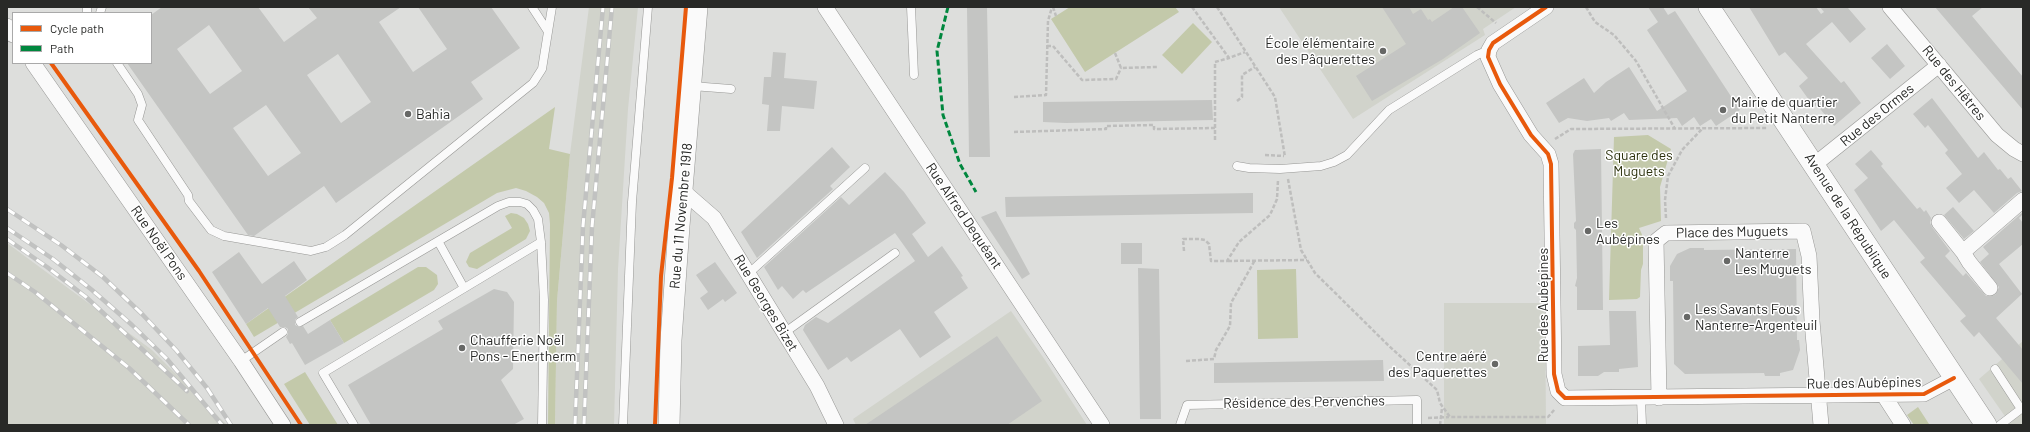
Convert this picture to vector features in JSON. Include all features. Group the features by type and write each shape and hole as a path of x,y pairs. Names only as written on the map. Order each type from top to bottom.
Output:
{"main road":[{"name":"Rue du 11 Novembre 1918","path":"670,425 671,340 697,7"},
{"name":"Avenue de la République","path":"1709,7 1986,425"}],"street":[{"name":"Rue Alfred Dequéant","path":"825,7 1102,425"},
{"path":"1489,50 1493,43 1546,7"},
{"name":"Rue des Hêtres","path":"1890,7 1997,135 2014,149 2023,154"},
{"name":"Rue des Aubépines","path":"1489,50 1488,57 1500,84 1531,135 1548,154 1552,175 1554,374 1558,391 1565,398 1924,394 1954,378"},
{"name":"Rue Noël Pons","path":"34,64 241,361 283,425"},
{"name":"Rue des Ormes","path":"1814,165 1939,65"},
{"name":"Rue Georges Bizet","path":"683,191 714,218 817,386 836,425"},
{"path":"1963,252 2023,200"},
{"path":"1940,222 1990,288"},
{"name":"Place des Muguets","path":"1659,398 1656,241 1666,233 1803,231 1809,256 1812,321 1820,396"},
{"path":"1883,394 1903,425"},
{"path":"1820,396 1821,425"}],"lane":[{"path":"532,7 547,30"},
{"path":"119,64 138,94 142,105 138,120 188,196 189,201 212,230 224,236 311,251 326,247 345,234 533,83 542,69 547,30 552,7"},
{"path":"623,425 632,202 648,7"},
{"path":"911,7 914,75"},
{"path":"1237,166 1249,168 1283,169 1321,166 1334,162 1347,155 1389,110 1477,55 1489,50"},
{"path":"691,86 731,88"},
{"path":"748,274 865,168"},
{"path":"300,322 498,206 509,202 520,202 527,204 533,210 538,219 541,242 544,300 542,425"},
{"path":"438,241 464,288"},
{"path":"354,425 323,373 541,242"},
{"path":"784,333 895,253"},
{"path":"241,361 283,332"},
{"path":"1995,369 2021,409 2000,425"},
{"path":"1641,398 1642,425"},
{"name":"Résidence des Pervenches","path":"1180,425 1187,405 1417,400 1417,422"}],"path":[{"path":"1052,7 1056,16"},
{"path":"1014,98 1046,95 1048,21 1052,7"},
{"path":"1192,7 1229,58"},
{"path":"1217,7 1275,97 1284,155 1283,169 1301,250 1315,272 1388,345 1437,390 1442,407 1440,425"},
{"path":"1477,7 1494,22"},
{"path":"1586,7 1596,22 1614,35 1636,61 1675,129"},
{"path":"1048,46 1053,46 1082,80 1116,79 1121,68 1115,53"},
{"path":"1215,140 1215,62 1245,52"},
{"path":"1121,68 1157,66"},
{"path":"1237,101 1242,97 1242,75 1255,67"},
{"path":"1014,132 1106,129 1106,126 1154,125 1154,129 1215,128"},
{"path":"1542,146 1571,129 1790,128"},
{"path":"1666,233 1665,200 1668,176 1682,150 1703,129"},
{"path":"1261,155 1284,155"},
{"path":"1228,260 1239,242 1270,215 1277,199 1278,176 1283,169 1284,155"},
{"path":"1184,251 1183,239 1200,239 1205,240 1209,244 1211,261 1307,260"},
{"path":"1186,360 1214,359 1216,350 1230,326 1231,303 1255,260"},
{"path":"1417,422 1450,417 1548,417 1565,398"},
{"path":"1442,407 1450,417"}],"shaded area":[{"path":"589,7 638,7 628,109 618,269 614,425 555,425 557,301 570,154"},
{"name":"École élémentaire des Pâquerettes","path":"1279,7 1516,7 1483,29 1485,35 1353,119"},
{"path":"7,243 152,350 227,425 7,425"},
{"name":"Centre aéré des Paquerettes","path":"1444,303 1545,303 1546,425 1444,425"},
{"path":"1011,311 1087,425 856,425 853,419"},
{"path":"2023,341 2023,425 2011,425 1979,379"}],"green space":[{"path":"1070,7 1175,7 1179,12 1085,72 1051,19"},
{"path":"1193,23 1212,42 1182,74 1162,55"},
{"path":"555,107 549,149 570,154 557,301 555,425 548,425 549,213 544,203 537,197 516,188 497,193 254,337 246,324"},
{"name":"Square des Muguets","path":"1648,135 1671,149 1660,187 1661,221 1639,228 1643,237 1643,264 1641,270 1640,297 1637,299 1609,300 1614,137"},
{"path":"511,213 517,214 524,218 528,224 530,231 526,239 477,269 469,267 466,262 470,253 512,228 505,216"},
{"path":"418,267 426,267 437,275 438,284 434,290 344,343 330,320"},
{"path":"1296,269 1298,338 1258,339 1257,270"},
{"path":"305,372 338,425 310,425 284,384"},
{"path":"1918,407 1929,424 1928,425 1914,425 1907,415"}],"building":[{"name":"Bahia","path":"162,7 258,7 284,42 317,18 308,7 401,7 379,22 413,72 447,49 418,7 491,7 520,48 471,82 483,99 336,203 324,186 254,236 248,235 128,64 152,64 152,14","holes":["209,25 242,71 210,94 177,49","338,54 371,102 341,123 307,75","266,105 301,153 268,176 233,128"]},
{"path":"987,7 990,157 969,157 967,8"},
{"path":"1382,7 1409,7 1413,14 1421,9 1428,20 1430,19 1432,22 1454,7 1462,7 1480,33 1443,59 1372,101 1356,76 1406,44"},
{"path":"1648,7 1663,7 1668,15 1675,11 1740,110 1716,126 1711,119 1700,126 1694,117 1682,126 1677,118 1629,120 1624,113 1611,121 1609,118 1587,121 1568,118 1559,123 1546,103 1584,78 1594,93 1606,82 1629,67 1657,111 1687,91 1647,30 1658,22"},
{"path":"1749,7 1816,7 1821,14 1824,12 1820,7 1849,7 1848,8 1866,29 1850,43 1832,22 1806,44 1841,83 1844,81 1861,103 1834,126 1817,105 1814,107 1799,86 1808,78 1785,52 1779,56"},
{"path":"1935,7 1983,7 1972,16 2023,77 2023,110"},
{"path":"1887,44 1905,66 1890,79 1871,58"},
{"path":"773,52 786,53 784,78 817,81 814,109 782,106 780,131 767,131 769,105 762,104 764,77 771,77"},
{"path":"1932,98 1978,158 1984,152 1998,170 2000,169 2008,179 2011,177 2022,191 2017,193 1994,213 1974,190 1959,203 1946,188 1962,174 1945,153 1948,150 1928,125 1925,128 1913,114"},
{"path":"1212,100 1213,120 1066,123 1043,122 1043,102"},
{"path":"832,147 850,167 830,186 833,189 757,258 741,232"},
{"name":"Les Aubépines","path":"1601,149 1603,310 1577,310 1577,287 1575,286 1577,278 1576,230 1574,228 1574,223 1576,221 1573,154 1575,150"},
{"path":"1871,150 1883,164 1881,166 1917,209 1920,207 1924,212 1926,210 1931,218 1930,223 1932,227 1950,251 1945,256 1963,276 1966,273 1986,296 1995,295 1999,287 1980,262 1989,254 1983,247 2023,212 2019,218 2023,223 2023,244 1999,264 2022,294 1996,318 2023,350 2023,384 1979,332 1974,337 1960,321 1966,316 1920,262 1925,258 1894,220 1881,231 1854,190 1868,178 1855,164"},
{"path":"885,172 904,192 926,223 912,234 928,257 942,246 963,276 961,277 968,288 934,312 951,337 920,358 900,329 851,362 847,357 828,370 803,330 805,325 816,317 828,323 915,261 895,233 806,293 803,290 793,299 782,286 778,290 764,267 841,197 849,205"},
{"path":"1253,193 1253,213 1006,217 1005,197"},
{"path":"1953,207 1974,231 1964,239 1944,215"},
{"path":"996,211 1030,274 1022,279 981,217"},
{"path":"1121,243 1142,243 1142,264 1121,264"},
{"path":"1690,248 1704,248 1704,250 1796,249 1797,340 1799,340 1800,350 1793,370 1780,373 1780,376 1765,376 1764,373 1685,374 1674,364 1673,281 1670,281 1670,266 1677,254"},
{"path":"239,252 262,284 294,261 307,280 285,296 298,317 295,320 295,325 300,327 303,326 308,334 330,320 344,343 305,365 292,343 290,344 286,337 288,334 288,329 285,327 280,327 268,308 246,324 212,272"},
{"path":"715,262 737,293 725,302 723,299 708,310 700,298 708,292 696,275"},
{"path":"1138,268 1159,269 1161,419 1140,419"},
{"name":"Chaufferie Noël Pons - Enertherm","path":"494,289 507,292 514,302 513,369 501,380 524,419 513,425 371,425 348,385 443,329 438,321"},
{"path":"1609,311 1636,311 1638,367 1619,369 1619,372 1604,372 1598,376 1578,376 1578,346 1610,345"},
{"path":"997,336 1042,401 1007,425 865,425"},
{"path":"1383,360 1384,381 1214,383 1214,363"}],"railway":[{"path":"575,425 583,226 603,7"},
{"path":"584,425 592,227 612,7"},
{"path":"7,209 61,245 103,277 142,314 176,350 207,388 231,425"},
{"path":"7,228 53,259 92,290 132,325 167,359 222,425"},
{"path":"7,239 86,297 187,391"},
{"path":"7,273 35,292 129,368 189,425"}],"marked path":[{"path":"948,7 937,51 943,115 960,164 976,192"}],"cycle path":[{"path":"655,425 661,276 672,178 686,7"},
{"path":"1546,7 1493,43 1489,50 1488,57 1500,84 1531,135 1548,154 1551,164 1554,374 1558,391 1565,398 1924,394 1954,378"},
{"path":"52,64 199,271 301,425"}],"place":[{"name":"École élémentaire des Pâquerettes","path":"1383,51"},
{"name":"Mairie de quartier du Petit Nanterre","path":"1723,110"},
{"name":"Bahia","path":"408,114"},
{"name":"Les Aubépines","path":"1588,231"},
{"name":"Nanterre Les Muguets","path":"1727,261"},
{"name":"Les Savants Fous Nanterre-Argenteuil","path":"1687,317"},
{"name":"Chaufferie Noël Pons - Enertherm","path":"462,348"},
{"name":"Centre aéré des Paquerettes","path":"1495,364"}]}
